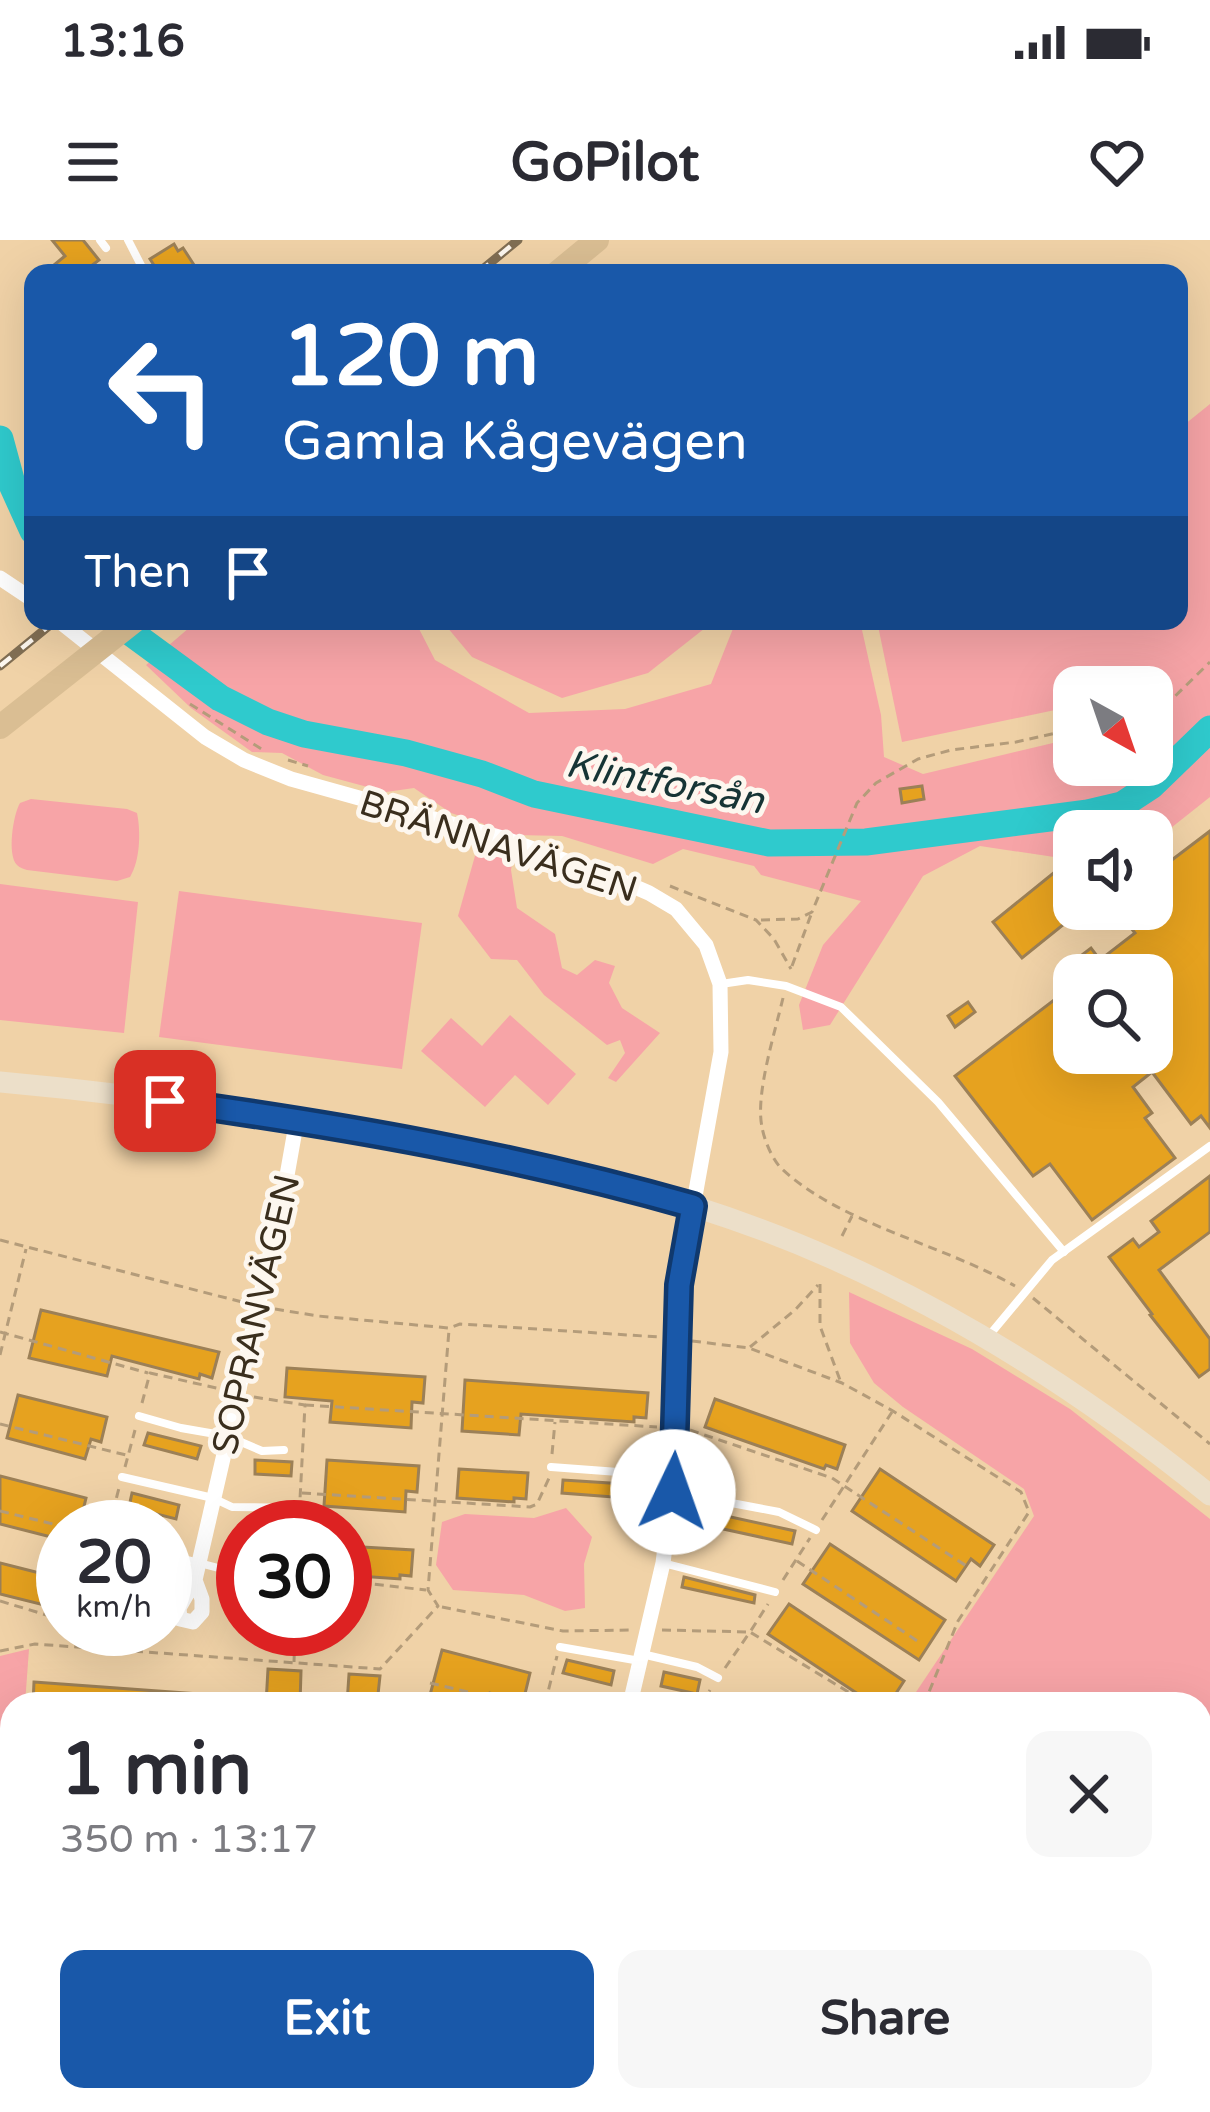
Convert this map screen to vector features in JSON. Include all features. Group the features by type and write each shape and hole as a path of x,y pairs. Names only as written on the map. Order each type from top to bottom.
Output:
{"main road":[{"path":"575,264 597,240"},
{"path":"0,727 123,630"}],"street":[{"name":"BRÄNNAVÄGEN","path":"70,630 205,736 244,760 291,779 506,839 650,893 676,909 706,945 720,984 721,1052 679,1285 673,1484 663,1563 633,1692"},
{"path":"0,1082 297,1119 475,1151 693,1206 831,1258 944,1314 1080,1396 1210,1495"},
{"name":"SOPRANVÄGEN","path":"197,1571 297,1119"}],"lane":[{"path":"720,984 748,980 786,986 842,1007 938,1102 1064,1252"},
{"path":"986,1339 1052,1260 1210,1146"},
{"path":"139,1416 227,1436 262,1451 284,1450"},
{"path":"551,1467 673,1484 779,1512 816,1530"},
{"path":"122,1477 217,1500"},
{"path":"663,1563 775,1592"},
{"path":"192,1568 216,1570"},
{"path":"560,1647 697,1667 718,1678"}],"path":[{"path":"1173,698 1210,662"},
{"path":"185,700 267,752"},
{"path":"669,885 756,920 775,939 791,969 857,802 876,783 918,759 1053,734"},
{"path":"281,758 321,770"},
{"path":"756,920 798,919 812,911"},
{"path":"783,1000 762,1097 762,1127 777,1166 853,1214 986,1269 1025,1291 1210,1444"},
{"path":"842,1236 853,1214"},
{"path":"0,1240 257,1306 449,1328 460,1324 605,1332 749,1348 842,1383 1021,1492 1030,1512 958,1622 929,1692"},
{"path":"0,1355 26,1247"},
{"path":"749,1348 820,1284 820,1326 842,1383"},
{"path":"449,1328 428,1590 438,1606 563,1631 750,1632 848,1692"},
{"path":"3,1333 150,1373"},
{"path":"305,1405 692,1430 832,1478 968,1567"},
{"path":"750,1632 893,1411"},
{"path":"300,1492 530,1507 537,1504 550,1478 555,1420"},
{"path":"0,1424 128,1456"},
{"path":"0,1511 36,1520"},
{"path":"796,1560 922,1644"},
{"path":"372,1584 428,1590"},
{"path":"0,1600 36,1611"},
{"path":"192,1656 380,1669 438,1606"},
{"path":"0,1651 36,1644"},
{"path":"548,1692 560,1647"},
{"path":"294,1656 294,1664"},
{"path":"430,1683 468,1692"}],"shaded area":[{"path":"1210,404 1210,797 1173,826 1173,810 1053,810 1053,857 980,846 923,876 830,1025 803,1030 799,1005 823,945 861,901 683,849 653,864 562,836 517,835 511,870 517,908 555,934 562,968 577,975 595,960 615,966 609,983 622,1008 660,1033 616,1082 608,1078 625,1053 620,1040 607,1045 544,995 517,960 491,959 458,916 484,824 451,813 414,788 386,792 323,775 282,753 252,752 191,708 146,665 187,630 420,630 435,660 529,713 625,709 711,684 732,630 862,630 881,715 884,757 923,774 1053,743 1053,786 1173,786 1173,666 1053,666 1053,710 902,742 879,630 1188,630 1188,422"},
{"path":"450,630 703,630 648,673 562,698 472,657"},
{"path":"31,799 137,813 139,846 130,877 117,881 18,866 12,853 13,825 20,803"},
{"path":"0,884 138,902 124,1033 0,1020"},
{"path":"179,891 422,923 402,1069 159,1037"},
{"path":"510,1015 576,1074 548,1105 515,1075 485,1107 421,1051 451,1018 482,1046"},
{"path":"849,1292 972,1349 1070,1409 1210,1519 1210,1692 916,1692 1034,1516 1024,1489 874,1383 850,1343"},
{"path":"566,1508 592,1537 584,1564 585,1608 565,1611 524,1595 453,1590 436,1565 442,1522 465,1514 534,1518"},
{"path":"29,1649 26,1692 0,1692 0,1656"}],"building":[{"path":"52,240 83,240 99,260 55,264 65,256"},
{"path":"174,244 178,251 183,248 193,264 153,264 150,259"},
{"path":"922,786 924,799 902,803 900,789"},
{"path":"1210,831 1210,1128 1201,1116 1191,1124 1154,1074 1173,1074 1173,954 1108,954 1135,933 1133,930 1173,930 1173,859"},
{"path":"1053,874 1053,930 1057,930 1022,958 993,922"},
{"path":"1053,1001 1053,1074 1149,1074 1133,1087 1152,1113 1145,1118 1175,1158 1092,1220 1050,1164 1033,1176 955,1076"},
{"path":"968,1002 975,1012 955,1027 948,1016"},
{"path":"1210,1176 1210,1232 1159,1270 1210,1339 1210,1369 1199,1377 1109,1257 1133,1239 1139,1247 1159,1232 1151,1221"},
{"path":"41,1310 219,1352 212,1378 200,1374 199,1379 112,1356 107,1376 29,1358"},
{"path":"287,1368 425,1377 423,1403 412,1402 411,1428 330,1422 332,1401 285,1397"},
{"path":"465,1380 648,1393 646,1418 634,1417 634,1422 521,1414 519,1435 462,1431"},
{"path":"18,1395 107,1417 101,1442 91,1439 85,1459 7,1438"},
{"path":"715,1399 845,1445 837,1469 826,1465 824,1469 705,1427"},
{"path":"148,1433 201,1446 197,1459 144,1445"},
{"path":"255,1460 292,1462 291,1476 255,1474"},
{"path":"327,1460 419,1466 417,1492 406,1491 405,1512 372,1510 372,1500 324,1500"},
{"path":"459,1469 528,1473 526,1499 457,1498"},
{"path":"880,1469 994,1545 980,1566 971,1559 956,1581 852,1511"},
{"path":"0,1476 86,1498 36,1500 36,1533 0,1524"},
{"path":"563,1480 640,1485 639,1499 562,1493"},
{"path":"132,1493 159,1500 130,1500"},
{"path":"694,1509 795,1531 792,1544 691,1522"},
{"path":"830,1544 945,1620 919,1660 803,1584"},
{"path":"372,1548 413,1550 411,1576 400,1575 400,1579 372,1577"},
{"path":"0,1563 36,1572 36,1603 0,1594"},
{"path":"684,1577 755,1595 754,1603 682,1587"},
{"path":"789,1604 904,1681 897,1692 855,1692 768,1634"},
{"path":"442,1650 530,1673 525,1692 431,1692"},
{"path":"567,1660 614,1671 611,1685 563,1673"},
{"path":"268,1669 301,1671 300,1692 267,1692"},
{"path":"664,1672 700,1680 697,1692 661,1686"},
{"path":"349,1674 380,1676 378,1692 348,1692"},
{"path":"34,1682 171,1692 34,1692"}],"waterway":[{"name":"Klintforsån","path":"0,439 24,511"},
{"name":"Klintforsån","path":"127,630 220,698 304,734 406,753 534,794 769,843 866,842 1122,805 1151,786 1210,729"}],"railway":[{"path":"489,264 518,240"},
{"path":"0,666 44,630"}],"route":[{"path":"165,1101 475,1151 693,1206 679,1285 673,1492"}]}
